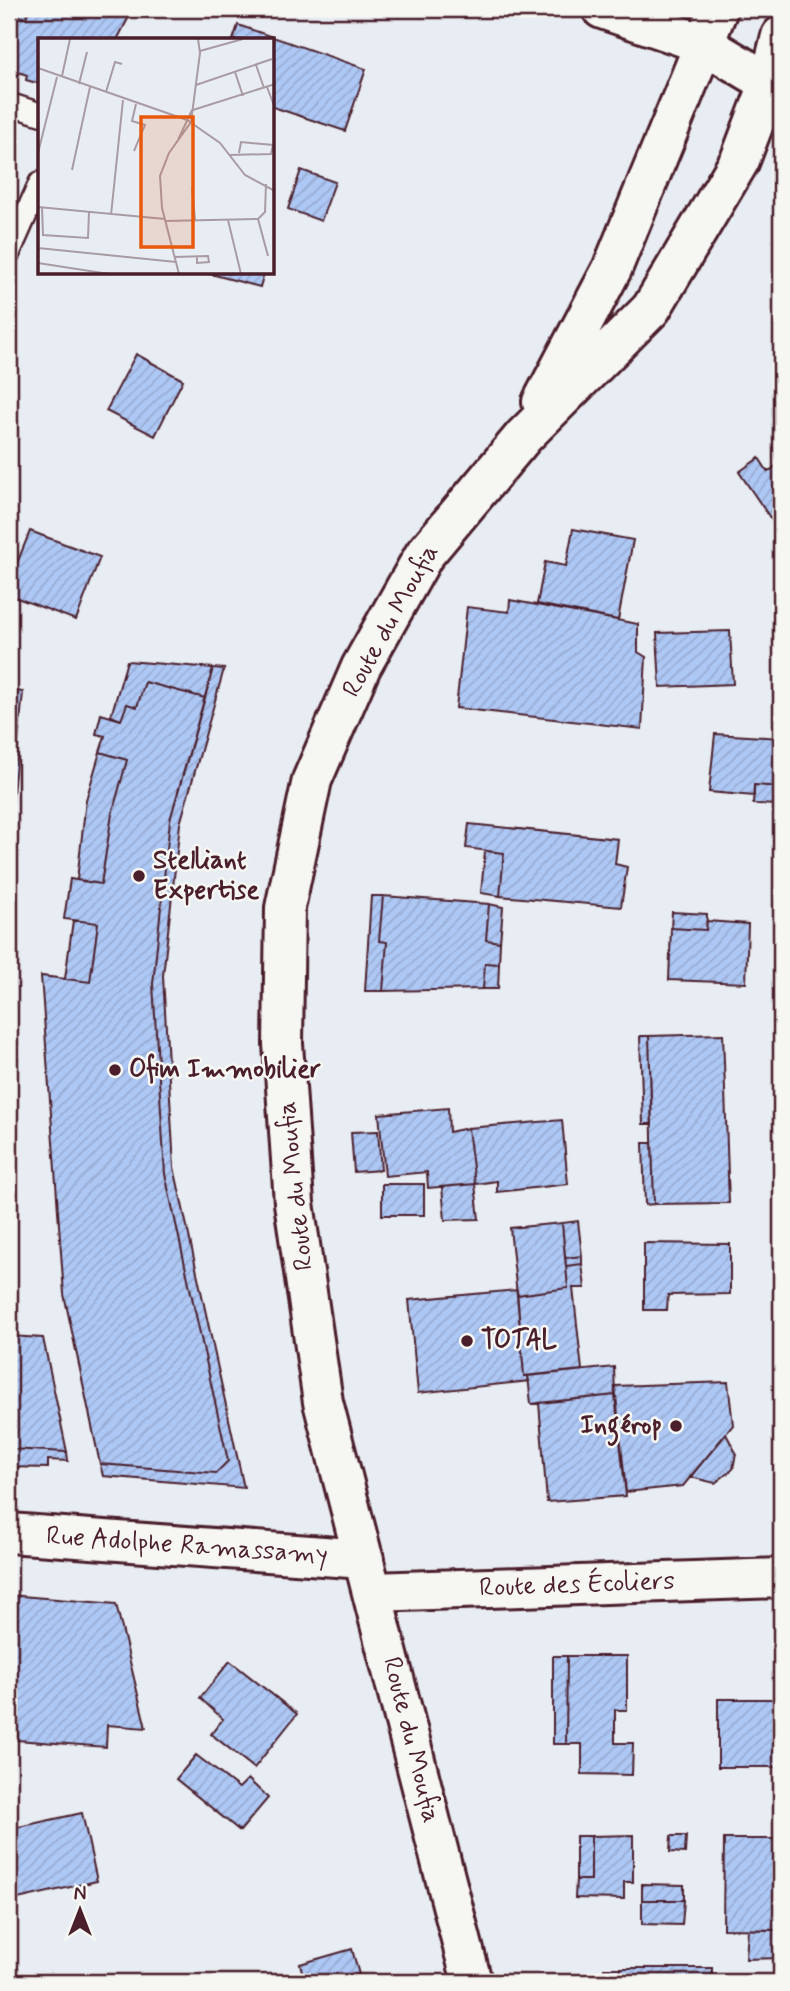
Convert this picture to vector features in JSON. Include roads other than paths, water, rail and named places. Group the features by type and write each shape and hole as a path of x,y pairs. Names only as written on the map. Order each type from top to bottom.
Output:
{"street":[{"path":"602,9 704,44 775,87"},
{"name":"Route du Moufia","path":"524,436 612,269 718,9"},
{"name":"Route du Moufia","path":"472,1982 323,1402 294,1203 283,1044 285,908 312,780 361,667 424,555 524,436 652,309 740,160 775,87 781,36"},
{"name":"Rue Adolphe Ramassamy","path":"9,1532 369,1575"},
{"name":"Route des Écoliers","path":"369,1575 781,1578"}],"lane":[{"path":"9,104 38,113"},
{"path":"9,253 38,188"}],"place":[{"name":"Stelliant Expertise","path":"139,876"},
{"name":"Ofim Immobilier","path":"115,1070"},
{"name":"TOTAL","path":"467,1341"},
{"name":"Ingérop","path":"676,1426"}]}
